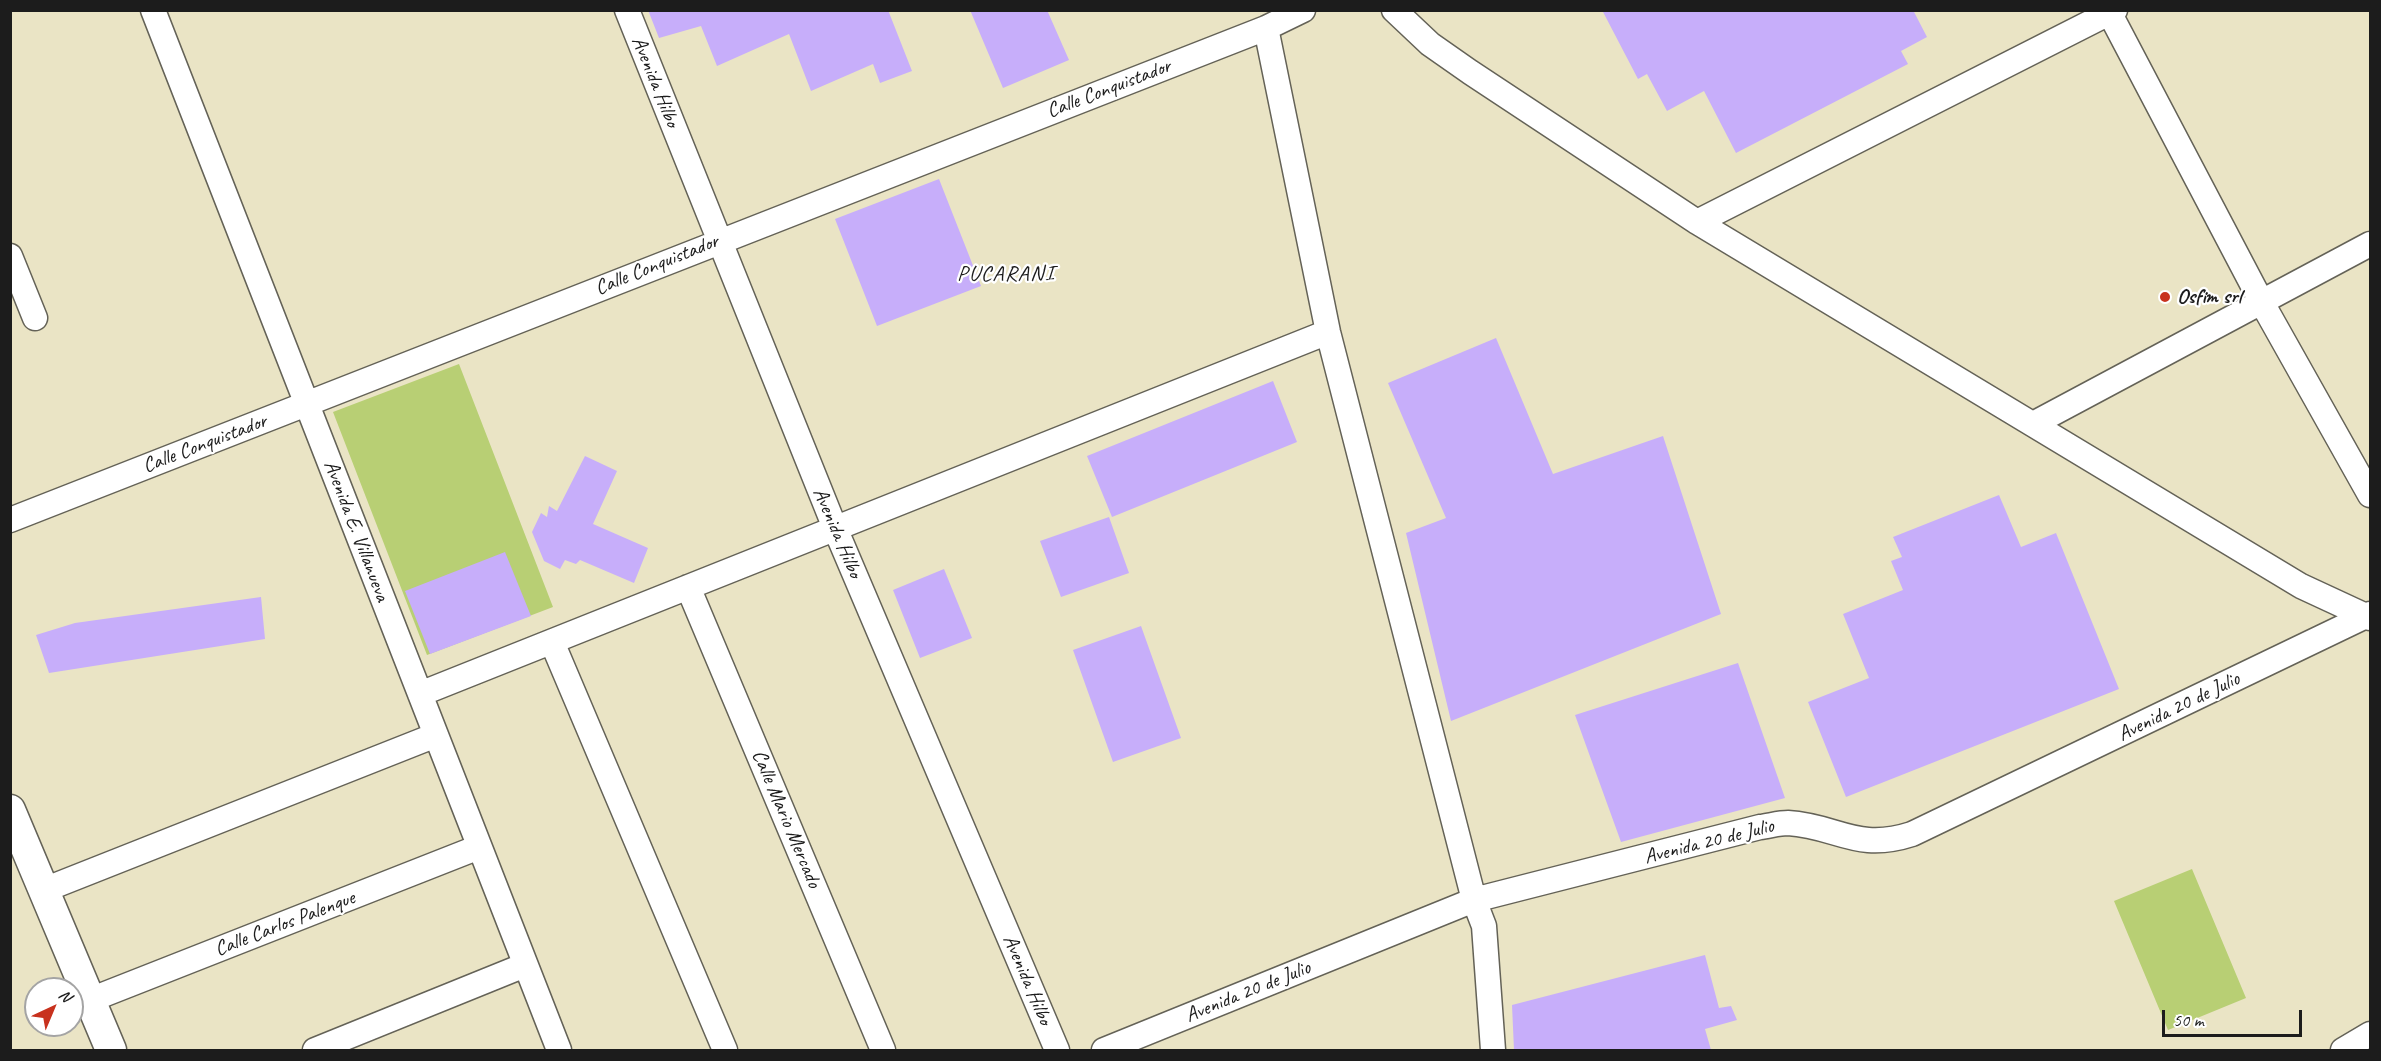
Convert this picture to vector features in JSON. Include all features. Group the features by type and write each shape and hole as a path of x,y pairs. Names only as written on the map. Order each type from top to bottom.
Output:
{"main road":[{"path":"10,810 22,866 44,890 111,1050"}],"street":[{"name":"Avenida E. Villanueva","path":"153,10 559,1050"},
{"name":"Avenida Hilbo","path":"627,10 834,528 1058,1050"},
{"name":"Calle Conquistador","path":"10,520 1266,28 1303,10"},
{"path":"1394,10 1430,44 1470,72 1697,222 2301,586 2369,616"},
{"path":"1697,222 2111,12 2261,300 2370,495"},
{"path":"1266,28 1328,332 1474,900 1484,926 1493,1050"},
{"path":"2033,424 2261,300 2370,244"},
{"path":"10,256 35,318"},
{"path":"420,694 1328,332"},
{"name":"Calle Mario Mercado","path":"688,587 883,1050"},
{"name":"Avenida 20 de Julio","path":"1104,1050 1474,900 1760,827 1787,823 1856,840 1890,841 1912,834 2369,616"},
{"path":"552,642 725,1050"},
{"path":"44,890 436,735"},
{"name":"Calle Carlos Palenque","path":"90,1000 480,847"},
{"path":"315,1050 525,965"},
{"path":"2343,1050 2370,1034"}],"green space":[{"path":"459,364 553,607 427,655 333,412"},
{"path":"2192,869 2246,998 2168,1030 2114,901"}],"building":[{"path":"648,10 888,10 912,71 880,83 873,64 811,91 789,34 717,66 701,26 659,38"},
{"path":"970,10 1047,10 1069,60 1003,88"},
{"path":"1602,10 1913,10 1927,37 1901,51 1908,64 1736,153 1704,91 1667,111 1647,74 1638,79"},
{"path":"939,179 981,286 877,326 835,219"},
{"path":"1496,338 1553,474 1663,436 1721,614 1451,721 1406,533 1446,518 1388,383"},
{"path":"1273,381 1297,442 1112,517 1087,456"},
{"path":"585,456 617,471 593,524 648,548 634,583 580,560 576,564 565,560 560,569 544,561 532,532 541,513 547,517 549,506 557,511"},
{"path":"1999,495 2021,547 2056,533 2119,689 1846,797 1808,702 1869,678 1843,614 1903,590 1891,561 1902,557 1893,537"},
{"path":"1109,517 1129,573 1061,597 1040,541"},
{"path":"505,552 531,616 430,654 405,591"},
{"path":"944,569 972,638 920,658 893,590"},
{"path":"261,597 265,639 49,673 36,635 75,623"},
{"path":"1141,626 1181,738 1113,762 1073,650"},
{"path":"1738,663 1785,798 1621,842 1575,715"},
{"path":"1705,955 1719,1008 1731,1006 1737,1020 1705,1029 1711,1050 1514,1050 1512,1005"}],"place":[{"name":"Osfim srl","path":"2165,297"}],"district":[{"name":"PUCARANI","path":"1006,274"}]}
